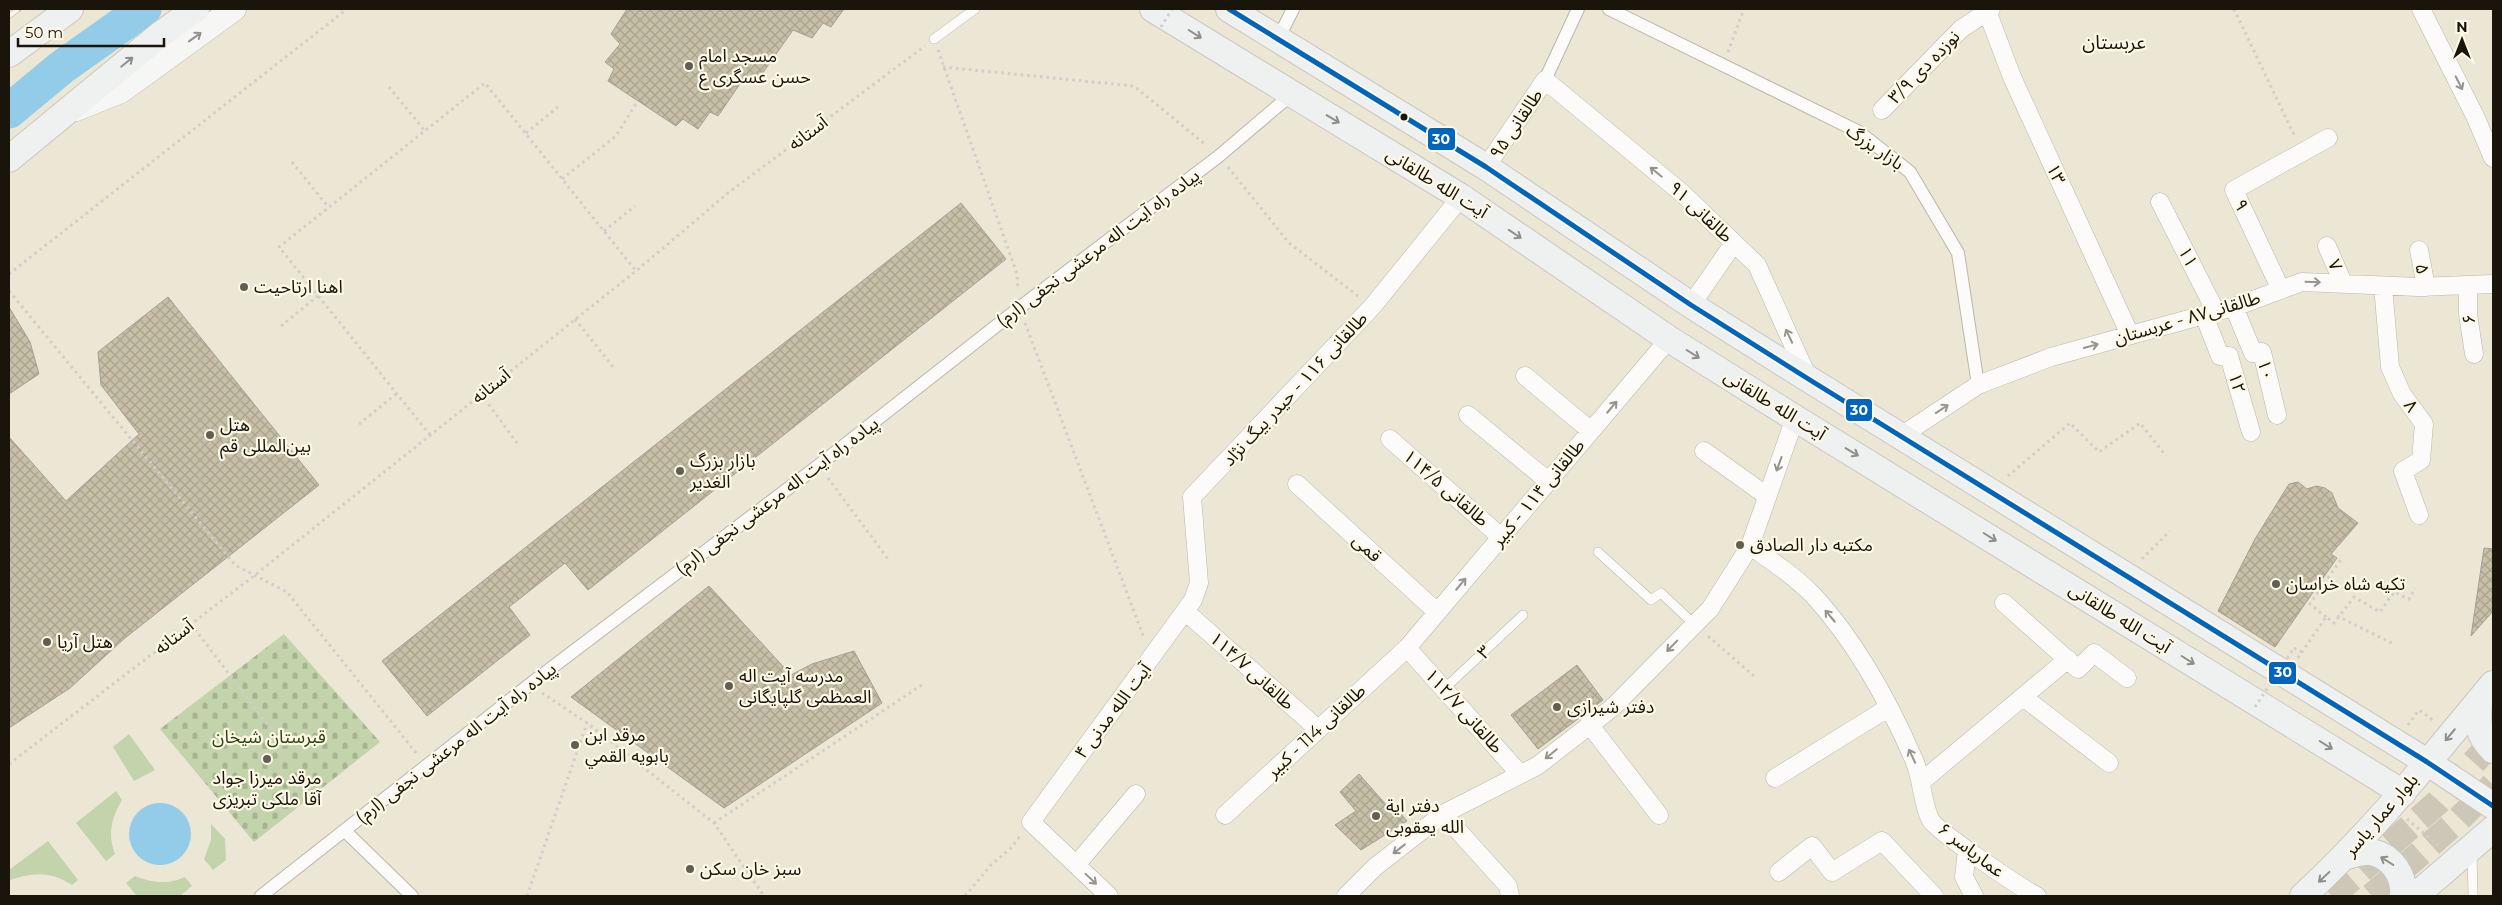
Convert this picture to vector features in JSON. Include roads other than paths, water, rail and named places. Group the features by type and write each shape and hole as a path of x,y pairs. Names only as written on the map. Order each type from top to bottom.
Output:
{"main road":[{"path":"9,54 70,9"},
{"path":"9,159 161,34 196,9"},
{"path":"63,115 120,91 234,9"},
{"path":"1229,9 1486,168 1691,305 2427,762 2493,806"},
{"name":"آیت الله طالقانی","path":"1157,18 1292,94 1461,197 1669,339 2397,799"},
{"path":"2486,693 2478,726 2485,741 2493,750"},
{"name":"بلوار عمار یاسر","path":"2303,896 2347,856 2486,693"},
{"path":"2415,896 2493,828"},
{"path":"2347,856 2371,852 2392,862 2404,883 2403,896"}],"street":[{"path":"1278,39 1293,9"},
{"path":"1545,80 1578,9"},
{"name":"بازار بزرگ","path":"1609,9 1859,132 1910,172 1958,254 1978,385"},
{"path":"2421,9 2475,116 2493,158"},
{"name":"نوزده دی ۳/۹","path":"1882,110 1961,29 1989,10"},
{"name":"۱۳","path":"1989,10 2012,77 2130,335"},
{"name":"طالقانی ۹۵","path":"1486,168 1545,80"},
{"name":"طالقانی ۹۱","path":"1545,80 1682,193 1757,265 1810,380"},
{"name":"پیاده راه آیت اله مرعشی نجفی (ارم)","path":"261,896 528,685 819,465 1019,308 1219,156 1292,94"},
{"name":"۹","path":"2280,290 2234,190 2328,138"},
{"name":"طالقانی ۱۱۶ - حیدر بیگ نژاد","path":"1190,606 1199,584 1192,497 1372,307 1461,197"},
{"name":"۱۱","path":"2160,202 2210,313"},
{"path":"1691,305 1734,243"},
{"name":"۷","path":"2326,246 2343,283"},
{"name":"۵","path":"2419,250 2426,287"},
{"name":"طالقانی۸۷ - عربستان","path":"1901,436 1978,385 2051,357 2234,306 2302,282 2426,287 2493,284"},
{"name":"۶","path":"2468,285 2468,314 2474,354"},
{"name":"۸","path":"2383,286 2390,367 2402,394 2424,424 2421,460 2403,470 2419,515"},
{"name":"۱۰","path":"2234,306 2253,353 2262,352 2277,415"},
{"name":"۱۲","path":"2210,313 2220,356 2229,356 2251,432"},
{"name":"طالقانی ۱۱۴ - کبیر","path":"1407,648 1669,339"},
{"path":"1525,376 1591,431"},
{"path":"1468,415 1548,481"},
{"path":"1346,896 1375,867 1443,814 1537,766 1612,708 1710,609 1750,546 1795,418"},
{"name":"طالقانی ۱۱۴/۵","path":"1390,439 1501,536"},
{"path":"1704,451 1767,496"},
{"name":"قمی","path":"1298,484 1437,612"},
{"path":"1750,546 1791,575 1812,595 1843,632 1873,679 1914,761 1922,782 2068,659"},
{"path":"2004,603 2078,669 2094,653 2126,678"},
{"name":"۴ آیت الله مدنی","path":"1076,865 1031,822 1190,606"},
{"name":"طالقانی ۱۱۴/۷","path":"1190,606 1318,729"},
{"name":"طالقانی 114 - کبیر","path":"1225,815 1407,648"},
{"name":"طالقانی ۱۱۲/۷","path":"1407,648 1520,774"},
{"path":"2022,697 2109,763"},
{"path":"1775,778 1888,708"},
{"path":"1589,724 1659,815"},
{"name":"عماریاسر ۶","path":"1922,782 1930,820 1968,850 2038,896"},
{"path":"1109,896 1076,865 1136,794"},
{"path":"1443,814 1508,886 1510,896"},
{"path":"345,831 412,896"},
{"path":"1779,872 1812,846 1832,872 1882,841 1934,896"},
{"path":"1968,850 1964,877 1974,896"}],"lane":[{"path":"934,39 975,9"},
{"path":"1598,552 1651,600 1660,593 1694,624"},
{"name":"۳","path":"1444,689 1523,616"},
{"path":"2464,854 2474,896"}],"water":[{"path":"154,803 166,803 182,812 189,822 191,834 189,846 182,856 166,865 154,865 143,860 134,851 129,840 129,828 134,817 143,808"}],"waterway":[{"path":"9,111 62,67 144,9"}],"tunnel":[{"path":"2332,896 2438,802 2493,741"},
{"path":"2372,896 2459,819 2493,785"}],"railway":[{"path":"9,16 19,9"}],"place":[{"name":"مسجد امام حسن عسگری ع","path":"689,66"},
{"name":"اهنا ارتاحیت","path":"244,287"},
{"name":"هتل بین‌المللی قم","path":"210,435"},
{"name":"بازار بزرگ الغدیر","path":"680,471"},
{"name":"مکتبه دار الصادق","path":"1740,545"},
{"name":"تکیه شاه خراسان","path":"2276,584"},
{"name":"هتل آریا","path":"47,642"},
{"name":"مدرسه آیت اله العمظمی گلپایگانی","path":"729,686"},
{"name":"دفتر شیرازی","path":"1557,707"},
{"name":"مرقد ابن بابويه القمي","path":"575,745"},
{"name":"مرقد میرزا جواد آقا ملکی تبریزی","path":"267,759"},
{"name":"دفتر ایة الله یعقوبی","path":"1376,816"},
{"name":"سبز خان سکن","path":"690,869"}],"district":[{"name":"عربستان","path":"2114,42"}],"park label":[{"name":"قبرستان شیخان","path":"269,737"}]}
